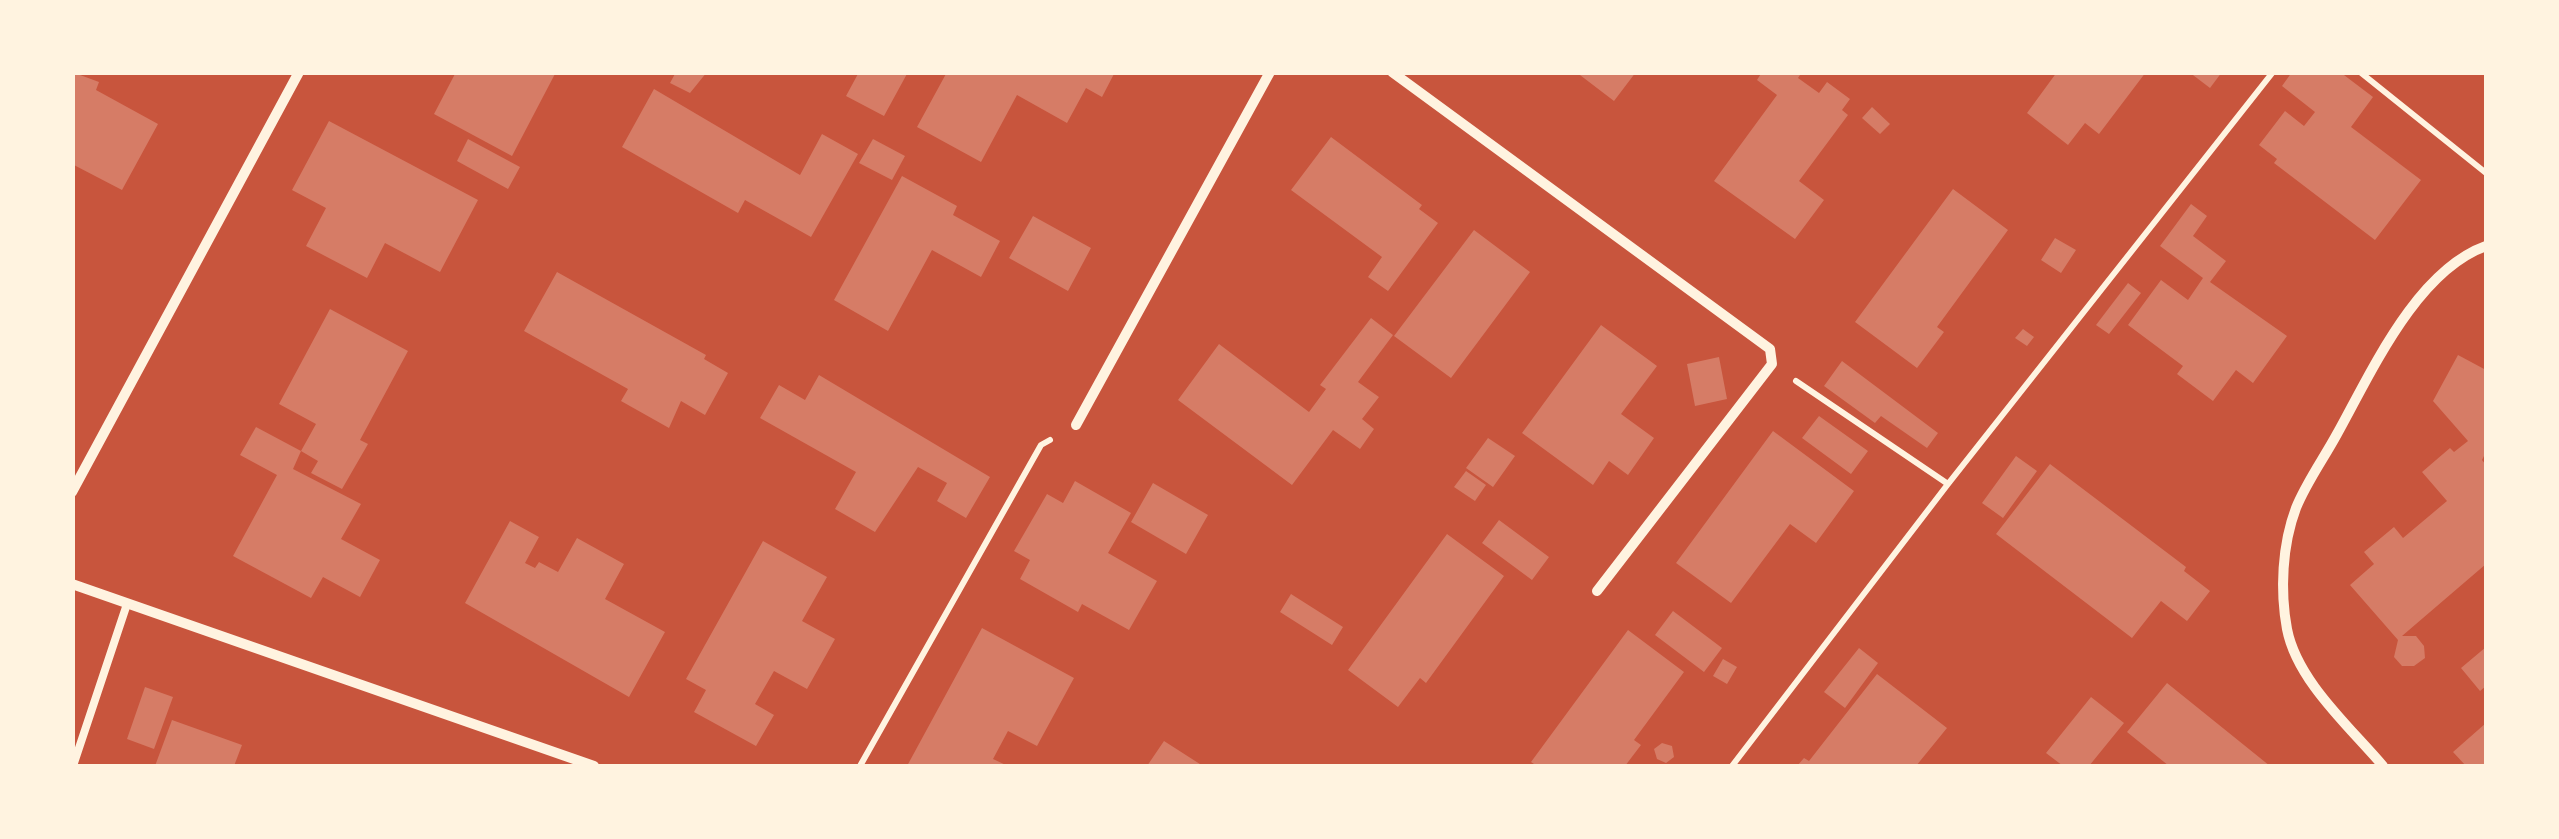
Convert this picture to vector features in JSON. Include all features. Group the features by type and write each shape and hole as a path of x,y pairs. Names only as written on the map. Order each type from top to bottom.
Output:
{"street":[{"path":"72,492 299,72"},
{"path":"1076,425 1270,72"},
{"path":"1392,72 1770,349 1772,364 1597,591"},
{"path":"2382,766 2314,685 2288,633 2282,576 2296,509 2394,332 2427,290 2472,251 2486,246"},
{"path":"72,584 594,766"}],"lane":[{"path":"73,766 127,604"}],"path":[{"path":"1732,766 1948,484 2273,72"},
{"path":"2360,72 2486,173"},
{"path":"1772,364 1948,484"},
{"path":"860,766 1041,445 1076,425"}],"building":[{"path":"72,72 99,82 96,90 158,124 122,190 72,164"},
{"path":"456,72 556,72 512,156 434,114"},
{"path":"676,72 707,72 690,93 670,83"},
{"path":"859,72 908,72 884,116 846,96"},
{"path":"947,72 1115,72 1102,97 1086,88 1067,123 1017,95 981,162 917,127"},
{"path":"1576,72 1636,72 1614,101"},
{"path":"1762,72 1802,72 1798,78 1819,93 1827,82 1850,99 1842,110 1848,115 1799,181 1824,200 1795,239 1714,181 1777,95 1757,80"},
{"path":"2057,72 2146,72 2099,134 2085,123 2068,145 2027,113"},
{"path":"2189,72 2222,72 2210,88"},
{"path":"2292,72 2340,72 2373,97 2351,127 2421,180 2375,240 2274,163 2277,159 2259,145 2285,111 2304,126 2315,112 2282,86"},
{"path":"654,89 800,175 822,134 858,154 811,237 745,200 738,213 622,147"},
{"path":"1872,107 1890,124 1880,134 1862,118"},
{"path":"329,121 478,200 440,272 385,243 367,278 306,246 326,208 292,190"},
{"path":"1331,137 1422,205 1419,209 1438,223 1388,291 1368,277 1382,257 1291,190"},
{"path":"468,139 520,167 508,189 457,161"},
{"path":"873,139 905,156 892,180 859,163"},
{"path":"902,176 957,206 953,215 1000,241 981,277 932,250 888,331 834,300"},
{"path":"1953,189 2008,230 1937,327 1944,332 1917,368 1855,322"},
{"path":"2191,204 2207,216 2193,236 2226,261 2210,282 2287,336 2253,383 2236,370 2213,401 2177,374 2183,366 2128,325 2161,280 2188,300 2203,278 2160,246"},
{"path":"1033,216 1091,248 1068,291 1009,258"},
{"path":"1474,230 1530,272 1451,378 1394,336"},
{"path":"2055,238 2076,250 2061,273 2041,260"},
{"path":"557,272 706,355 704,359 728,373 705,415 681,401 669,428 621,401 628,389 524,331"},
{"path":"2128,283 2141,293 2109,334 2096,325"},
{"path":"330,309 408,351 360,440 368,444 342,489 311,473 318,461 301,451 316,424 279,404"},
{"path":"1371,318 1393,335 1358,382 1379,397 1362,419 1374,429 1360,449 1333,430 1292,485 1178,400 1219,344 1309,412 1326,389 1320,385"},
{"path":"1601,325 1657,366 1621,414 1654,438 1628,475 1609,461 1593,485 1522,433"},
{"path":"2023,329 2034,337 2027,346 2015,338"},
{"path":"2458,355 2486,370 2486,452 2482,460 2486,465 2486,564 2402,636 2416,636 2424,646 2425,658 2414,666 2402,666 2394,657 2398,640 2350,585 2374,564 2364,552 2394,527 2403,538 2447,501 2422,472 2450,448 2454,452 2468,441 2433,401"},
{"path":"1719,357 1727,399 1695,406 1687,364"},
{"path":"1842,361 1938,433 1927,448 1881,416 1875,423 1824,386"},
{"path":"819,375 990,477 966,518 937,501 947,483 918,467 875,532 835,509 856,472 760,418 779,385 805,400"},
{"path":"1819,416 1868,451 1851,474 1802,438"},
{"path":"256,427 301,451 293,469 361,504 341,539 380,560 360,597 323,577 311,598 233,556 277,475 240,455"},
{"path":"1773,431 1854,491 1816,543 1790,524 1731,603 1676,563"},
{"path":"1488,438 1515,456 1493,487 1466,468"},
{"path":"2016,456 2037,471 2003,518 1982,503"},
{"path":"2050,464 2186,567 2184,571 2210,591 2187,621 2161,601 2132,638 1996,534"},
{"path":"1466,471 1486,485 1475,501 1454,487"},
{"path":"1075,481 1131,513 1108,553 1157,581 1129,630 1082,604 1078,612 1020,579 1030,560 1014,551 1047,494 1063,503"},
{"path":"1153,483 1208,515 1186,554 1131,522"},
{"path":"1499,520 1549,557 1532,580 1482,543"},
{"path":"510,521 539,537 525,563 535,568 539,562 558,572 577,538 624,564 605,599 665,632 629,697 465,603"},
{"path":"1447,534 1504,576 1426,683 1420,678 1398,707 1348,670"},
{"path":"763,541 827,577 802,621 835,639 807,689 774,671 755,704 774,715 756,746 694,712 706,690 686,679"},
{"path":"1291,594 1343,627 1332,645 1280,612"},
{"path":"1673,611 1722,648 1704,672 1655,635"},
{"path":"982,628 1074,678 1037,746 1008,731 993,759 1008,766 907,766"},
{"path":"1628,630 1684,672 1634,740 1641,745 1625,766 1537,766 1531,762"},
{"path":"2486,647 2486,686 2480,691 2461,668"},
{"path":"1859,648 1878,663 1845,708 1824,692"},
{"path":"1723,659 1737,667 1727,684 1713,676"},
{"path":"1877,674 1947,728 1916,766 1797,766 1804,758 1809,761"},
{"path":"2167,683 2270,766 2169,766 2127,732"},
{"path":"145,687 173,697 154,749 127,739"},
{"path":"2091,697 2124,723 2089,766 2063,766 2046,753"},
{"path":"172,720 242,745 234,766 155,766"},
{"path":"2486,723 2486,766 2466,766 2453,752"},
{"path":"1164,741 1203,766 1147,766"},
{"path":"1662,743 1672,746 1674,757 1666,763 1657,759 1654,749"}]}
